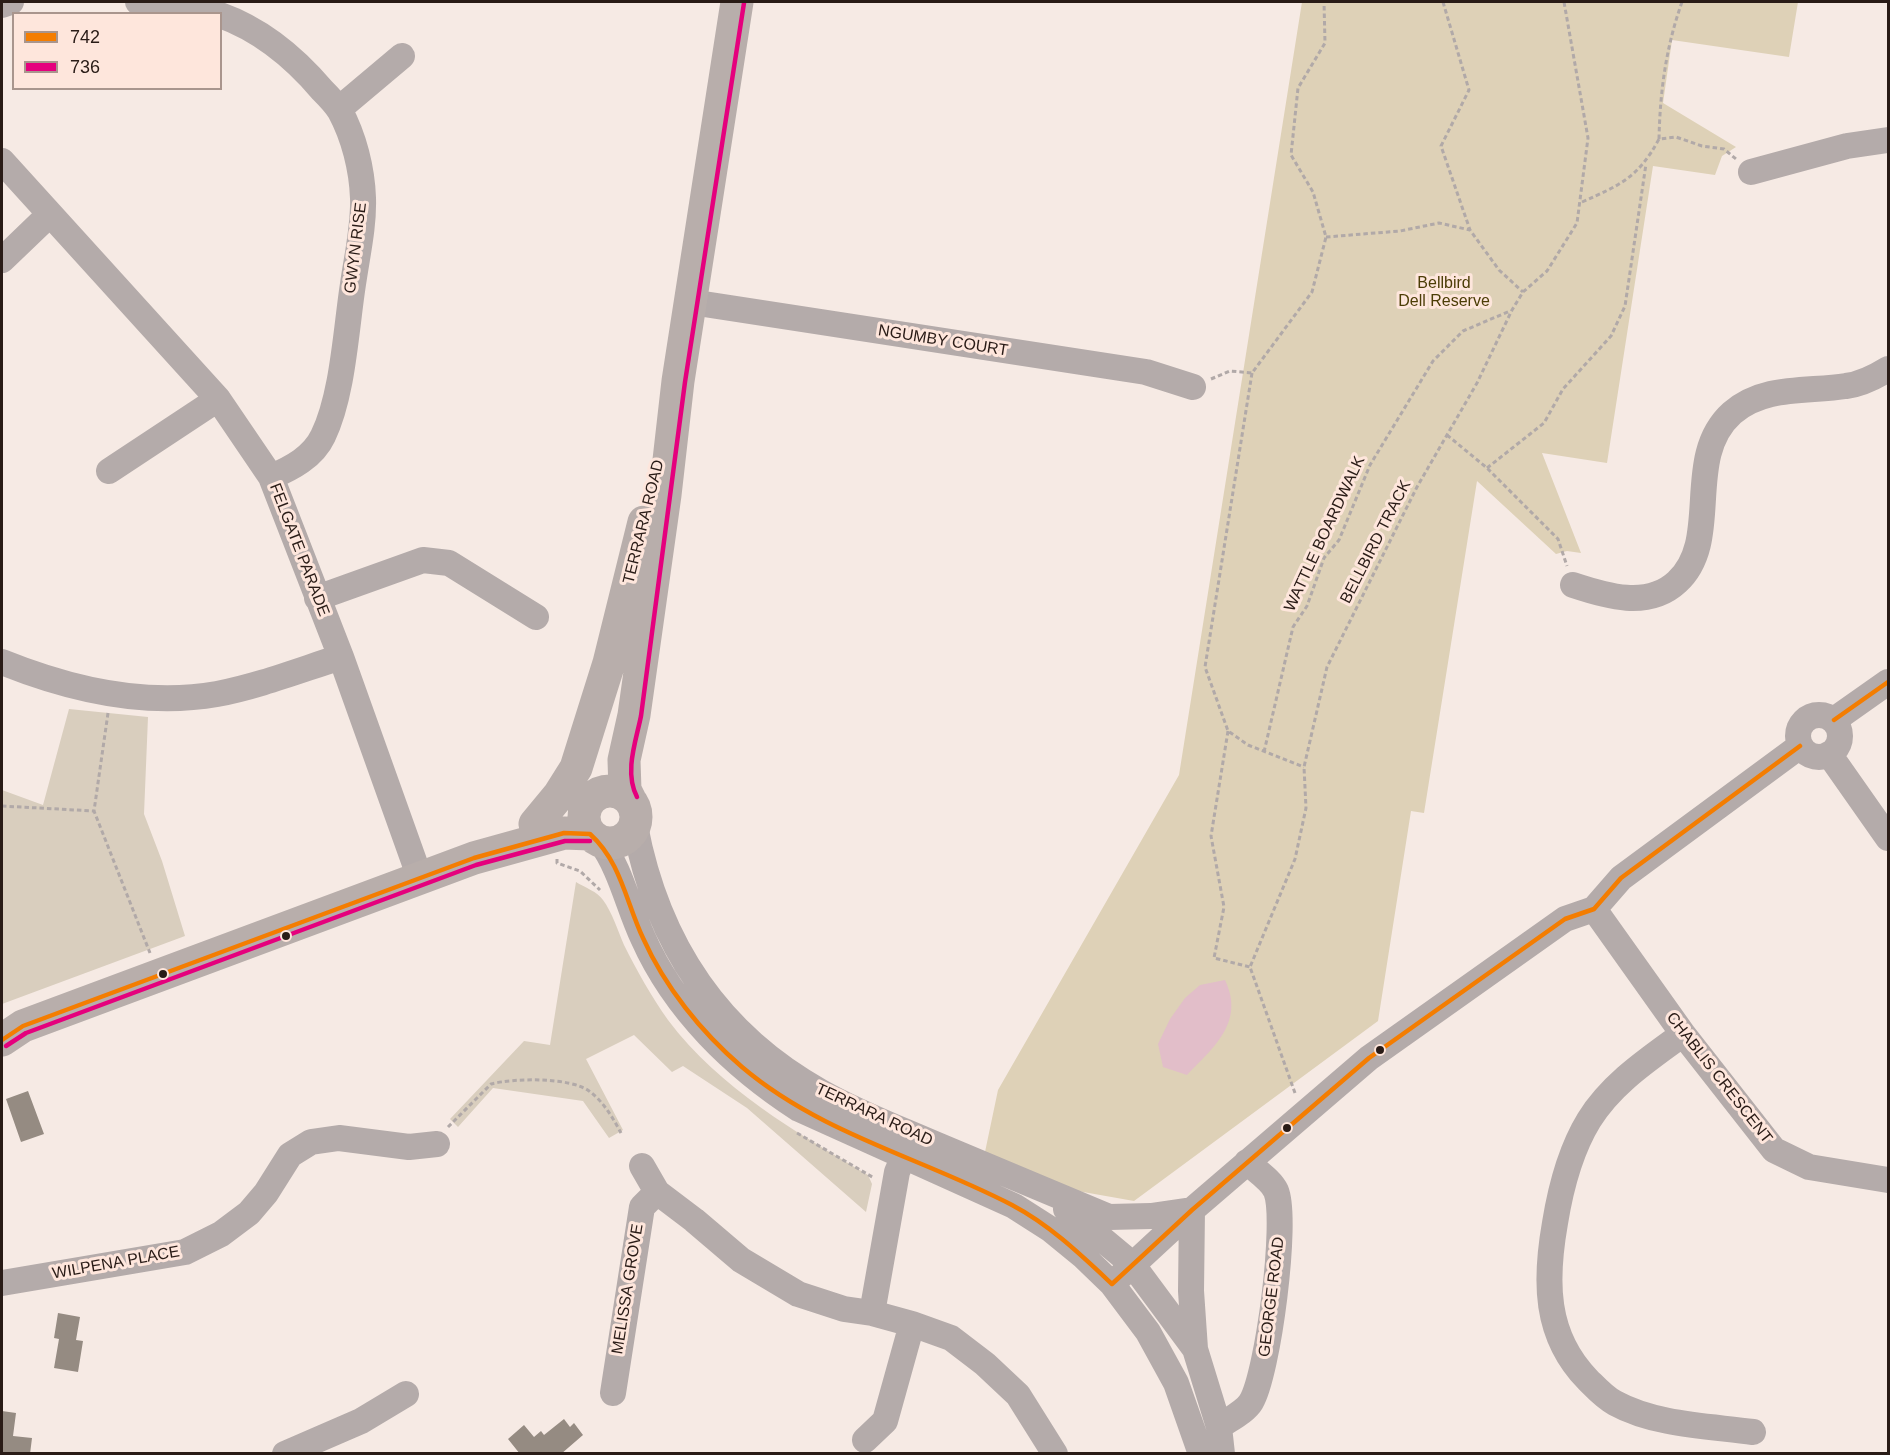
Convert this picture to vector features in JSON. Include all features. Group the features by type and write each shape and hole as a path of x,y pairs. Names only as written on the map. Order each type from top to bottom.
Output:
{"main road":[{"name":"TERRARA ROAD","path":"614,804 625,790 624,760 634,714 656,570 678,381 737,2"},
{"name":"TERRARA ROAD","path":"535,824 559,795 576,768 609,663 678,381"},
{"name":"TERRARA ROAD","path":"609,663 605,758 614,804"},
{"path":"474,858 535,824 614,804"},
{"path":"595,838 584,817 614,804"},
{"path":"9,1032 474,858 564,833 615,843 624,840 614,804"}],"street":[{"path":"2,5 11,2"},
{"path":"148,2 199,12"},
{"name":"GWYN RISE","path":"222,16 250,28 277,46 311,76 339,109 360,169 363,200 333,408 323,437 310,455 288,470 271,477"},
{"path":"339,109 402,56"},
{"path":"1751,172 1847,146 1888,140"},
{"name":"FELGATE PARADE","path":"2,161 218,399 271,477 341,657 420,878"},
{"path":"2,260 50,214"},
{"name":"NGUMBY COURT","path":"691,302 1146,372 1193,387"},
{"path":"1573,585 1602,595 1641,598 1669,590 1688,571 1697,550 1701,492 1708,455 1732,413 1777,391 1848,386 1869,381 1888,369"},
{"path":"109,471 218,399"},
{"path":"317,598 423,560 449,563 536,617"},
{"path":"2,662 71,687 141,698 175,698 239,689 341,657"},
{"path":"1834,720 1888,682"},
{"path":"1816,715 1834,720 1839,728 1840,740 1836,749 1829,754 1815,757 1800,746 1798,733 1804,720 1816,715"},
{"path":"1112,1284 1192,1209 1368,1058 1565,919 1594,909 1621,878 1800,746"},
{"path":"1829,754 1888,838"},
{"name":"TERRARA ROAD","path":"614,804 641,856 666,927 692,976 712,1004 754,1046 788,1072 851,1108 1109,1217 1151,1216 1192,1209"},
{"name":"TERRARA ROAD","path":"595,838 610,855 643,939 676,996 717,1043 768,1089 800,1109 1014,1206 1050,1229 1112,1284 1148,1332 1176,1383 1201,1454"},
{"name":"CHABLIS CRESCENT","path":"1594,909 1683,1034 1774,1150 1809,1167 1888,1180"},
{"path":"1683,1034 1620,1083 1590,1118 1578,1140 1560,1191 1548,1263 1551,1316 1559,1339 1573,1365 1614,1403 1640,1414 1753,1432"},
{"path":"872,1313 893,1189 902,1157 914,1135"},
{"name":"WILPENA PLACE","path":"2,1283 185,1252 221,1234 249,1213 266,1193 290,1155 311,1142 339,1138 409,1147 437,1144"},
{"name":"GEORGE ROAD","path":"1219,1427 1250,1404 1261,1377 1277,1259 1281,1219 1275,1189 1246,1162"},
{"path":"642,1166 657,1192 741,1260 798,1294 844,1309 872,1313 912,1324 951,1338 985,1364 1018,1395 1055,1454"},
{"name":"TERRARA ROAD","path":"1037,1187 1093,1229 1132,1264 1196,1349 1219,1427 1222,1454"},
{"name":"MELISSA GROVE","path":"613,1393 642,1207 657,1192"},
{"path":"1192,1209 1191,1291 1196,1349"},
{"path":"865,1440 885,1421 912,1324"},
{"path":"285,1454 362,1421 406,1394"}],"path":[{"path":"1303,1115 1250,967 1214,958 1224,907 1211,837 1228,731 1205,667 1252,373 1312,292 1326,237 1313,192 1291,154 1298,88 1325,43 1324,2"},
{"path":"1443,2 1468,90 1441,146 1470,230 1499,270 1523,292"},
{"name":"BELLBIRD TRACK","path":"1250,967 1295,859 1306,808 1304,767 1327,667 1418,487 1477,383 1512,310 1523,292 1547,271 1577,223 1582,202 1588,138 1564,2"},
{"path":"1486,468 1544,423 1563,389 1611,336 1625,306 1646,164 1659,139 1660,94 1665,62 1682,2"},
{"path":"1659,139 1676,136 1702,146 1724,150 1751,172"},
{"path":"1582,202 1620,185 1646,164"},
{"path":"1326,237 1400,231 1439,223 1470,230"},
{"name":"WATTLE BOARDWALK","path":"1264,752 1293,627 1307,606 1324,558 1339,540 1370,465 1433,361 1463,332 1512,310"},
{"path":"1193,387 1230,371 1252,373"},
{"path":"1447,435 1486,468 1558,539 1573,585"},
{"path":"108,715 94,811 150,953"},
{"path":"1228,731 1248,745 1304,767"},
{"path":"2,806 94,811"},
{"path":"437,1144 447,1129 488,1087 497,1083 519,1080 570,1084 588,1090 608,1111 621,1133"}],"shaded area":[{"path":"69,709 148,717 144,814 162,861 185,936 2,1004 2,790 43,805"},
{"path":"576,882 601,897 644,983 668,1020 689,1045 735,1088 760,1107 868,1175 872,1184 866,1212 747,1108 683,1066 672,1072 634,1035 586,1059 623,1130 609,1138 583,1101 493,1088 458,1127 450,1119 524,1041 550,1045"},
{"path":"1225,980 1230,995 1231,1009 1224,1033 1187,1075 1163,1067 1158,1044 1170,1019 1185,998 1200,985"}],"green space":[{"name":"Bellbird Dell Reserve","path":"1302,2 1798,2 1789,57 1672,40 1663,103 1736,147 1722,156 1715,175 1653,166 1607,463 1542,453 1581,553 1567,551 1556,554 1477,481 1424,813 1411,811 1378,1021 1134,1201 1055,1187 985,1152 998,1090 1179,775"}],"building":[{"path":"28,1091 44,1134 21,1142 6,1099"},
{"path":"58,1313 80,1317 76,1340 83,1341 78,1372 54,1368 59,1339 54,1338"},
{"path":"2,1411 16,1413 13,1436 32,1438 30,1454 2,1454"},
{"path":"564,1419 570,1427 574,1423 583,1435 561,1454 520,1454 508,1439 524,1425 534,1437 541,1431 544,1435"}],"transit line":[{"name":"736","path":"637,797 631,777 632,756 641,716 685,382 744,3"},
{"name":"742","path":"1834,720 1888,682"},
{"name":"742","path":"2,1040 23,1026 474,858 564,833 590,834 609,857 616,870 643,938 673,991 698,1024 742,1067 773,1090 838,1128 978,1188 1026,1213 1065,1241 1112,1284 1192,1210 1369,1058 1565,919 1594,909 1621,878 1800,746"},
{"name":"736","path":"6,1046 26,1033 476,865 565,841 590,841"}]}
